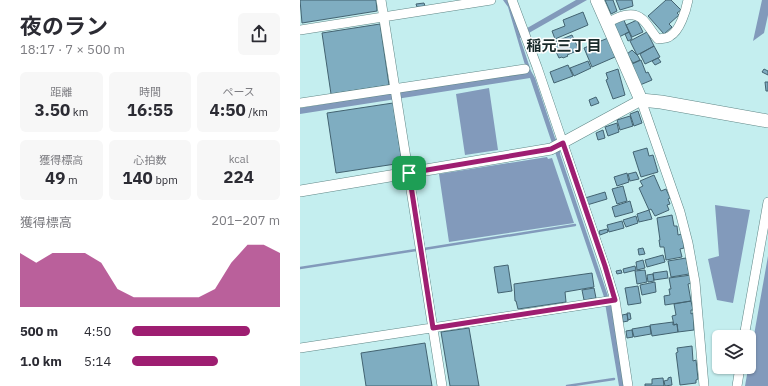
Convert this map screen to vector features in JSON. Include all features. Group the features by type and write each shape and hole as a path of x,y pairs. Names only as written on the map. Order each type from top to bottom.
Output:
{"main road":[{"path":"597,0 641,100 661,102 768,121"}],"street":[{"path":"381,0 442,386"},
{"path":"300,30 491,0"},
{"path":"512,0 526,37 558,146 605,266 610,300 628,386"},
{"path":"607,22 621,15 636,15 643,19 658,39 665,38 671,36 679,24 688,0"},
{"path":"300,104 396,93 524,69"},
{"path":"300,191 558,146 641,100 680,212 688,243 695,282 704,386"},
{"path":"745,330 768,202"},
{"path":"300,348 610,300"},
{"path":"737,386 739,374"}],"water":[{"path":"503,0 507,0 519,31 522,31 576,0 587,0 520,38 555,138 558,141 560,154 611,305 624,386 619,386 604,297 530,78 300,114 300,108 392,93 525,65 508,7"},
{"path":"762,0 768,0 768,15 764,33 753,41"},
{"path":"489,88 498,150 465,155 456,94"},
{"path":"547,157 548,159 552,158 574,223 449,242 439,174"},
{"path":"715,205 750,210 733,303 717,300 708,259 719,256"},
{"path":"768,256 768,386 745,386 747,374 756,374 755,330"}],"building":[{"path":"300,0 376,0 377,11 302,23"},
{"path":"605,0 613,0 617,11 611,14"},
{"path":"616,0 632,0 633,6 620,10"},
{"path":"666,0 671,0 681,10 677,13 679,15 669,24 672,27 664,34 648,16"},
{"path":"424,3 425,6 417,7 416,4"},
{"path":"583,12 588,25 555,39 552,31 565,26 563,20"},
{"path":"623,18 629,32 619,37 613,23"},
{"path":"637,20 643,32 632,37 626,25"},
{"path":"380,24 389,85 331,94 322,33"},
{"path":"629,32 632,39 628,41 625,34"},
{"path":"647,32 654,46 637,55 630,41"},
{"path":"572,35 579,50 563,58 559,58 552,43"},
{"path":"608,38 615,57 592,67 584,48"},
{"path":"654,46 660,57 645,64 640,54"},
{"path":"632,50 640,60 633,63 627,54"},
{"path":"658,58 661,62 655,65 652,61"},
{"path":"641,60 646,73 648,72 652,80 640,85 632,64"},
{"path":"588,61 591,68 574,76 570,68"},
{"path":"568,65 573,76 554,83 550,72"},
{"path":"618,69 625,95 613,99 606,80 608,79 606,73"},
{"path":"764,69 768,71 768,75 762,72"},
{"path":"765,82 768,82 768,91 766,91"},
{"path":"596,97 599,103 591,106 589,100"},
{"path":"393,103 402,163 336,173 327,113"},
{"path":"638,111 642,123 634,126 630,114"},
{"path":"630,116 633,126 620,130 617,120"},
{"path":"617,123 619,132 608,136 605,127"},
{"path":"603,130 605,138 598,140 596,133"},
{"path":"647,148 649,156 653,155 658,172 641,177 633,152"},
{"path":"636,172 639,179 630,181 628,174"},
{"path":"627,173 629,182 617,186 614,177"},
{"path":"654,175 661,191 666,189 670,198 668,199 670,204 667,205 669,210 655,216 651,209 649,210 639,188 643,186 640,181"},
{"path":"623,186 627,201 617,204 612,189"},
{"path":"605,192 607,199 587,205 585,198"},
{"path":"630,201 633,212 615,217 612,207"},
{"path":"649,210 652,219 639,222 637,214"},
{"path":"672,215 674,226 677,226 678,235 682,234 684,248 680,249 682,257 666,260 664,247 660,247 657,218"},
{"path":"636,216 638,223 626,227 623,220"},
{"path":"622,221 624,228 609,232 607,225"},
{"path":"607,229 608,232 600,235 599,231"},
{"path":"643,248 645,254 639,255 638,249"},
{"path":"663,255 665,262 647,267 645,260"},
{"path":"686,258 689,274 671,277 668,261"},
{"path":"643,260 645,268 637,270 636,262"},
{"path":"508,265 512,291 498,293 494,267"},
{"path":"635,266 636,270 624,273 623,269"},
{"path":"621,270 622,273 617,274 616,271"},
{"path":"645,270 647,282 637,284 635,271"},
{"path":"667,271 668,278 654,280 653,273"},
{"path":"592,273 594,287 565,292 566,302 518,309 515,301 514,284"},
{"path":"653,274 654,281 648,282 647,275"},
{"path":"691,275 692,283 688,284 691,301 665,305 664,296 670,295 669,289 671,289 669,278"},
{"path":"655,282 656,292 642,295 640,285"},
{"path":"638,286 641,303 628,305 625,288"},
{"path":"594,288 596,298 584,300 582,290"},
{"path":"691,301 693,310 691,310 691,314 693,313 694,330 678,332 677,324 674,325 672,316 676,315 674,304"},
{"path":"627,313 630,313 631,319 628,320"},
{"path":"627,314 628,321 623,322 622,315"},
{"path":"673,322 673,325 677,324 678,332 652,336 650,325"},
{"path":"650,326 651,334 634,337 632,329"},
{"path":"469,328 479,386 450,386 441,332"},
{"path":"632,330 633,337 627,338 626,331"},
{"path":"425,343 432,386 366,386 361,353"},
{"path":"692,346 693,361 696,360 698,379 696,380 696,383 680,385 676,353 678,352 677,348"},
{"path":"671,377 672,385 665,386 664,381"},
{"path":"663,378 664,386 645,386 645,384 652,384 652,379"}],"waterway":[{"path":"424,249 575,225"},
{"path":"300,268 416,250"},
{"path":"567,386 614,379"}],"district":[{"name":"稲元三丁目","path":"564,45"}],"route":[{"path":"563,143 615,300 433,328 409,173 551,149 563,143"}]}
